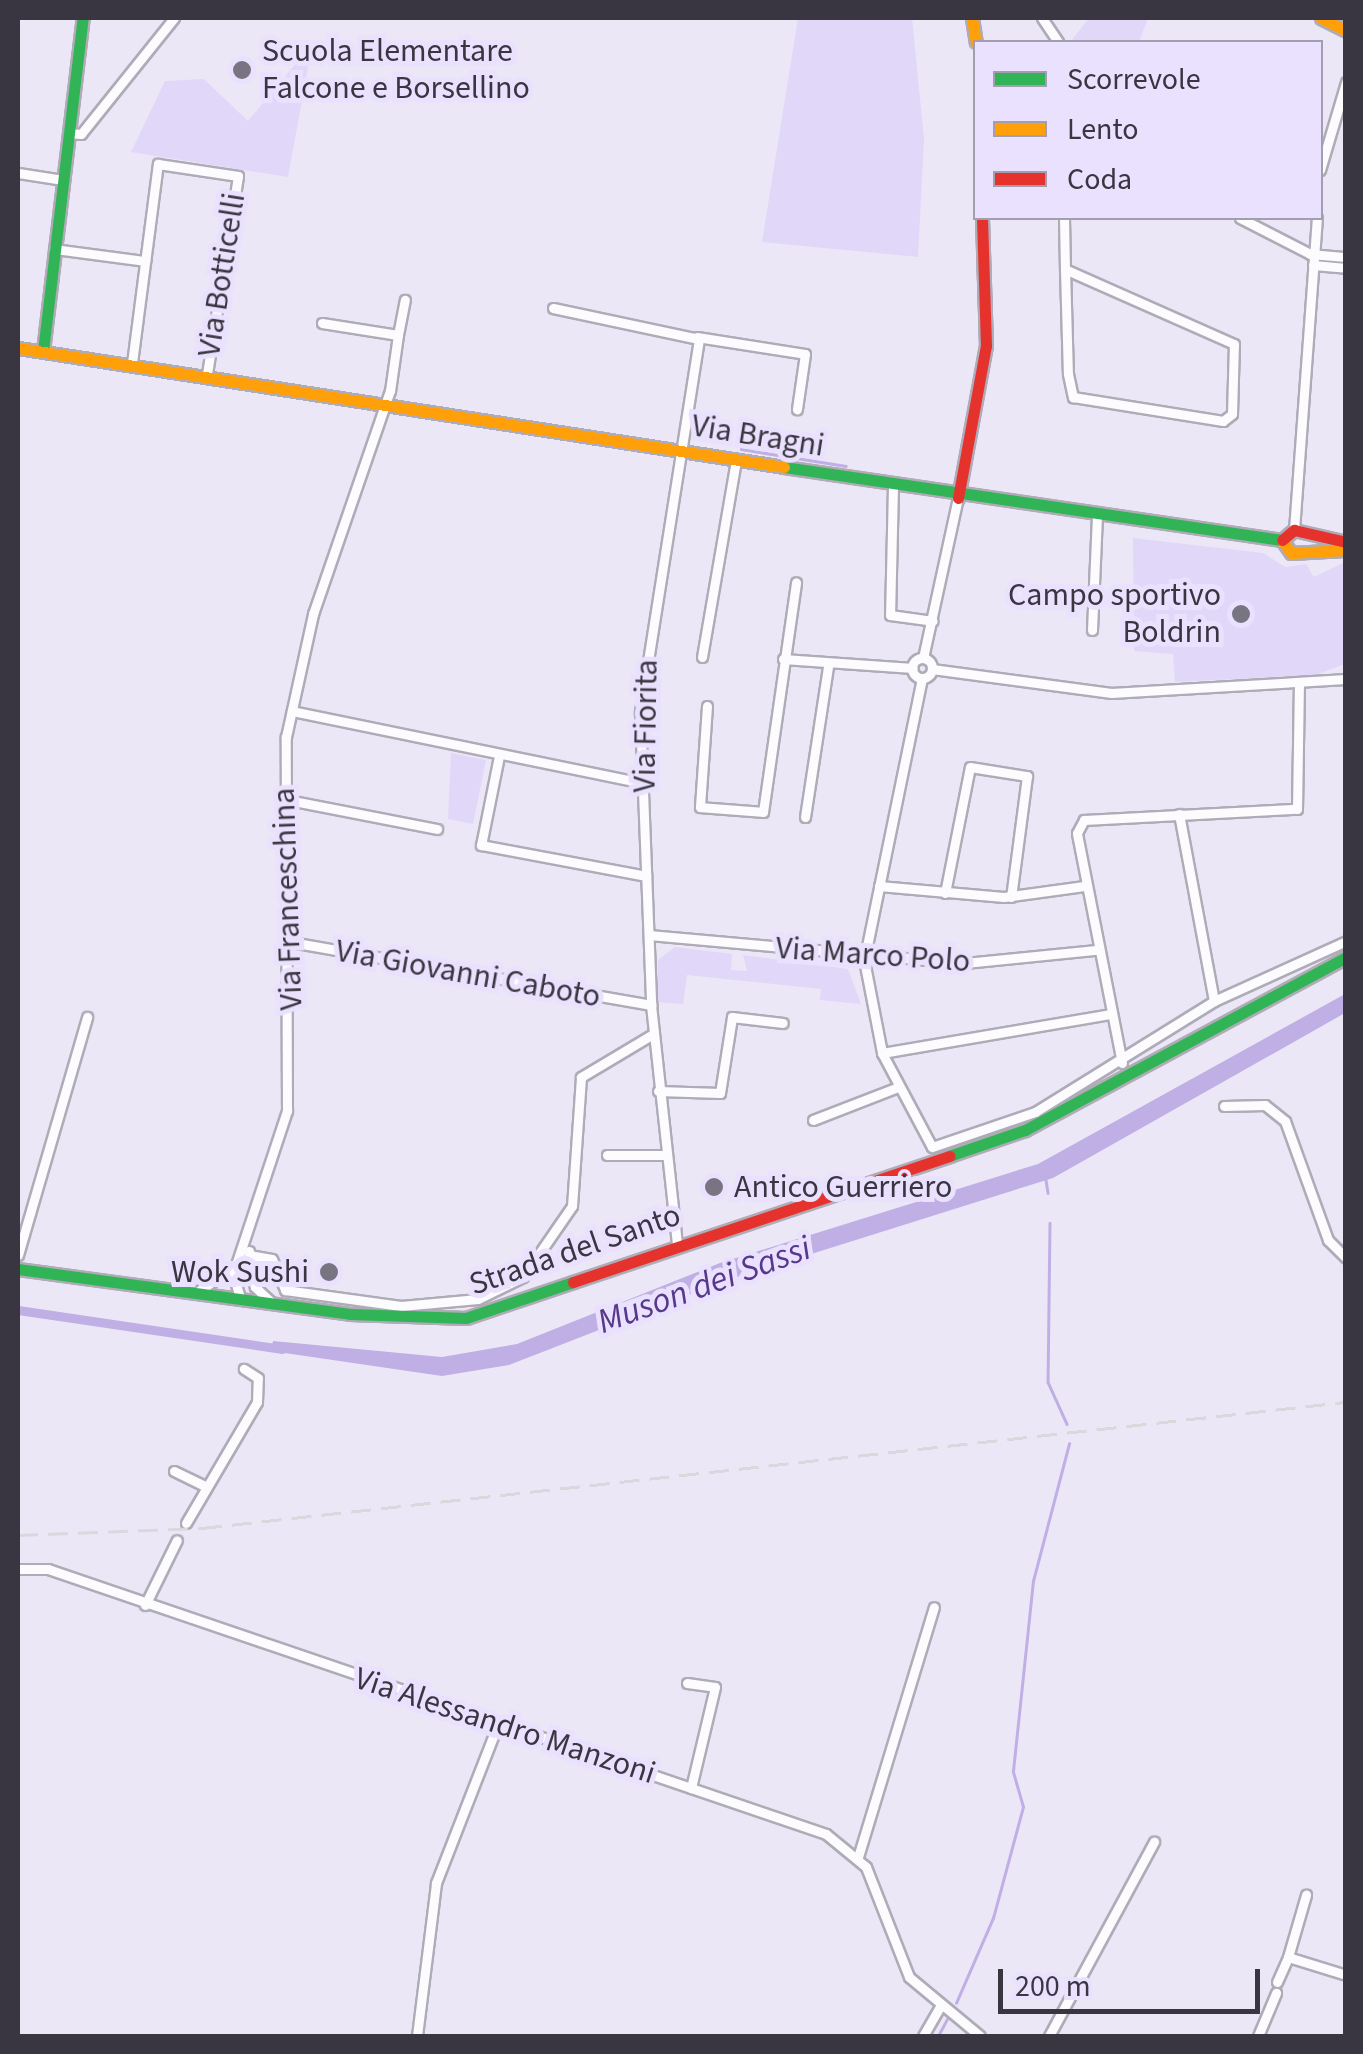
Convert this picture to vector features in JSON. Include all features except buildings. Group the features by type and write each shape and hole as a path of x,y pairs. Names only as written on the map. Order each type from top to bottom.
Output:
{"street":[{"path":"42,351 84,18"},
{"path":"68,134 81,134 174,18"},
{"path":"1042,18 1057,40"},
{"path":"1322,18 1346,32"},
{"path":"1323,159 1346,70"},
{"name":"Via Botticelli","path":"132,363 158,164 238,176 207,373"},
{"path":"18,174 63,180"},
{"path":"912,668 922,658 933,621 986,346 982,220"},
{"path":"1064,220 1065,269 1068,374 1080,404 1223,421 1232,414 1234,344 1065,269"},
{"path":"1244,220 1314,260 1346,268"},
{"path":"1298,552 1316,220"},
{"path":"54,248 145,261"},
{"path":"1314,260 1346,257"},
{"path":"386,399 405,300"},
{"path":"553,308 805,354 797,409"},
{"path":"322,323 398,335"},
{"name":"Via Fiorita","path":"676,1244 651,1005 642,676 697,336"},
{"name":"Via Bragni","path":"18,348 386,399 958,498 1282,540"},
{"name":"Via Franceschina","path":"240,1298 237,1262 252,1228 287,1111 283,799 292,710 315,608 386,399"},
{"path":"702,657 736,460"},
{"path":"893,486 890,615 933,621"},
{"path":"1092,630 1097,518"},
{"path":"1298,532 1346,546 1298,552 1282,540 1298,532"},
{"path":"707,706 700,808 764,812 796,582"},
{"path":"922,658 932,668 1112,693 1300,684 1346,678"},
{"path":"783,659 828,666 912,668 922,678"},
{"path":"805,817 828,666"},
{"path":"813,1120 898,1087 882,1053 864,960 922,678 932,668"},
{"path":"1122,1063 1084,886 1084,820 1297,808 1300,684"},
{"path":"292,710 498,756 643,783"},
{"path":"498,756 480,844 646,876"},
{"path":"945,892 970,767 1027,776 1012,897"},
{"path":"283,799 437,829"},
{"path":"1179,814 1214,1001"},
{"path":"879,886 1012,897 1084,886"},
{"name":"Via Marco Polo","path":"650,935 864,960 1012,964 1096,950"},
{"name":"Via Giovanni Caboto","path":"284,941 651,1005"},
{"name":"Strada del Santo","path":"898,1087 932,1148 959,1146 1035,1112 1122,1063 1214,1001 1346,941"},
{"name":"Strada del Santo","path":"18,1269 271,1302 466,1318 1070,1110 1173,1046 1346,957"},
{"path":"1248,987 1255,1002"},
{"path":"882,1053 1110,1014"},
{"path":"18,1255 87,1017"},
{"path":"658,1091 720,1092 732,1017 783,1023"},
{"path":"249,1255 272,1258 285,1290 401,1306 463,1303 523,1277 572,1206 582,1077 654,1034"},
{"path":"1166,1034 1173,1046"},
{"path":"1224,1106 1258,1104 1285,1122 1328,1240 1346,1258"},
{"path":"607,1155 664,1154"},
{"name":"Via Franceschina","path":"251,1276 252,1228"},
{"name":"Via Franceschina","path":"195,1293 237,1262"},
{"path":"240,1298 251,1276 271,1302"},
{"path":"186,1523 252,1413 258,1378 244,1369"},
{"path":"174,1471 205,1486"},
{"path":"145,1605 177,1540"},
{"name":"Via Alessandro Manzoni","path":"18,1569 38,1565 145,1605 826,1834 858,1858"},
{"path":"934,1607 858,1858 896,1959 941,2005 980,2036"},
{"path":"686,1683 716,1688 692,1788"},
{"path":"417,2036 432,1895 498,1724"},
{"path":"1049,2036 1154,1842"},
{"path":"1258,2036 1306,1895"},
{"path":"1288,1957 1346,1975"},
{"path":"924,2036 941,2005"}],"shaded area":[{"path":"798,18 912,18 924,139 918,257 762,242"},
{"path":"1089,18 1148,18 1140,40 1072,40"},
{"path":"301,57 309,62 288,177 131,152 165,81 204,79 248,121"},
{"name":"Campo sportivo Boldrin","path":"1133,538 1263,553 1285,567 1306,564 1314,577 1345,562 1345,664 1315,675 1175,682 1173,654 1134,651"},
{"path":"451,753 486,760 473,824 448,819"},
{"path":"675,947 732,954 731,970 747,971 743,955 848,969 861,1004 820,1000 821,989 687,975 683,1004 657,1002 658,960"}],"water":[{"path":"1345,994 1345,1013 1053,1178 725,1281 509,1365 442,1376 271,1351 273,1341 442,1357 517,1344 720,1263 1038,1164"}],"waterway":[{"path":"741,449 846,466"},
{"path":"1046,1180 1048,1193"},
{"path":"1050,1223 1048,1382 1067,1424"},
{"name":"Muson dei Sassi","path":"18,1310 282,1349"},
{"path":"956,2003 993,1918 1023,1807 1013,1771 1033,1581 1069,1444"},
{"path":"938,2036 947,2019"}],"railway":[{"path":"18,1535 202,1528 1346,1402"}],"traffic: fast":[{"path":"43,351 83,18"},
{"path":"784,467 1282,540"},
{"path":"949,1156 1025,1130 1346,957"},
{"path":"18,1269 350,1314 466,1318 573,1282"}],"traffic: slow":[{"path":"972,18 976,40"},
{"path":"1321,18 1346,31"},
{"path":"18,348 784,467"},
{"path":"1282,540 1291,553 1345,550"}],"traffic: jam":[{"path":"958,498 986,346 982,220"},
{"path":"1282,540 1294,530 1346,542"},
{"path":"573,1282 949,1156"}],"place":[{"name":"Scuola Elementare Falcone e Borsellino","path":"242,70"},
{"name":"Campo sportivo Boldrin","path":"1241,614"},
{"name":"Antico Guerriero","path":"714,1187"},
{"name":"Wok Sushi","path":"329,1272"}]}
